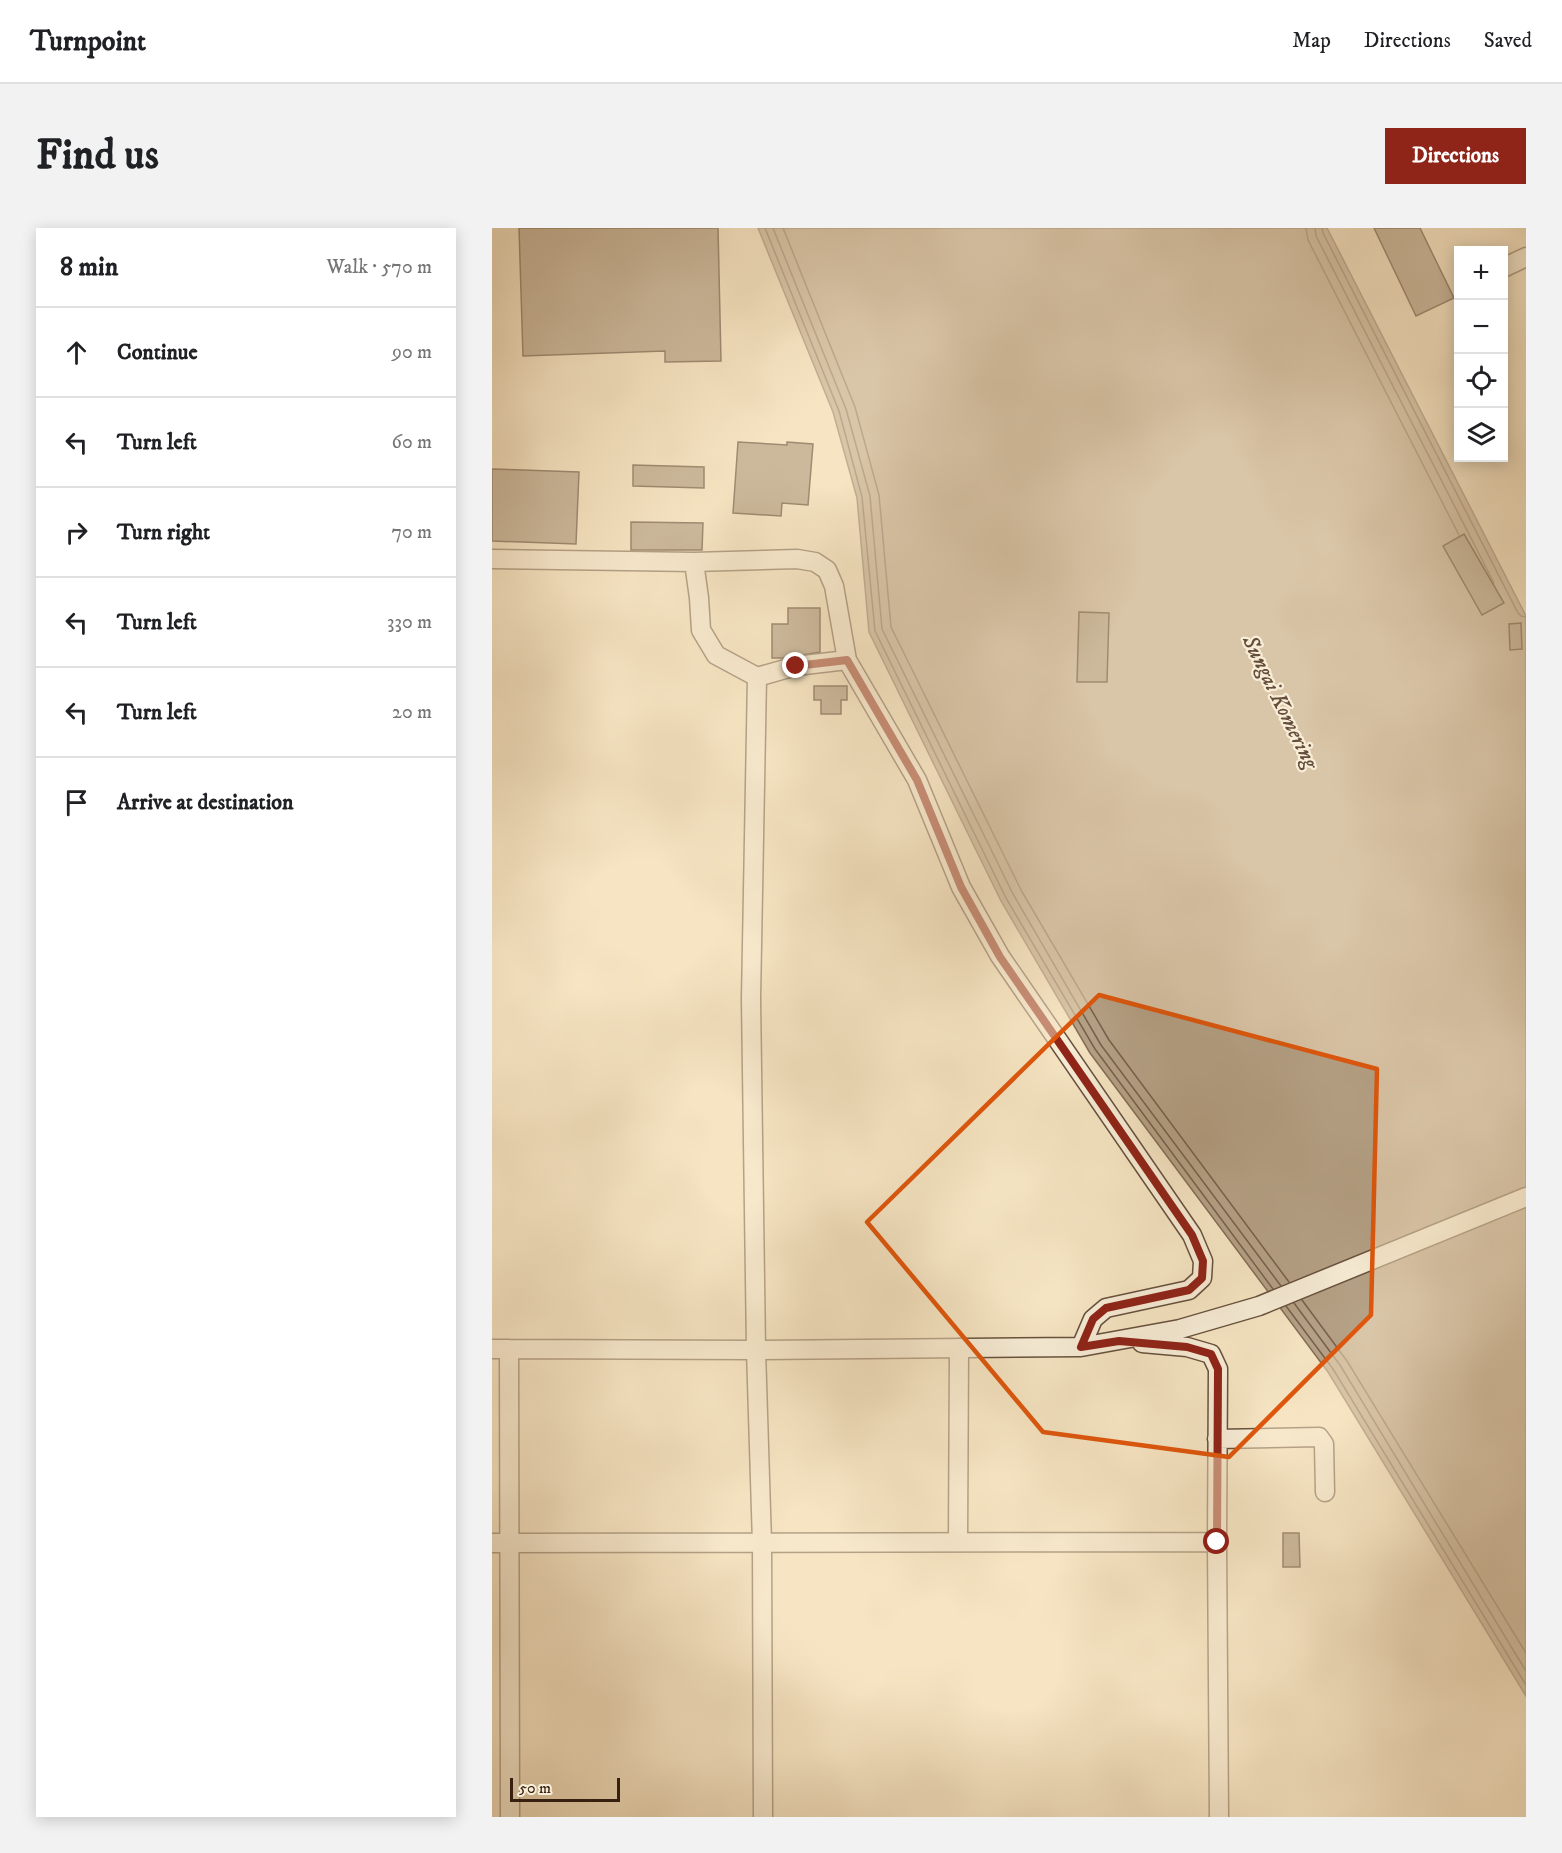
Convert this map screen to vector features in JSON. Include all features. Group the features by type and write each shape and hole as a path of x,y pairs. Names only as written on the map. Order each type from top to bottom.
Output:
{"lane":[{"path":"1508,266 1526,257"},
{"path":"492,559 694,562 797,559 815,562 827,570 834,586 847,660 917,780 961,887 1000,957 1192,1235 1203,1261 1202,1278 1189,1290 1106,1308 1093,1319 1081,1347"},
{"path":"694,562 701,630 716,655 757,677 796,666 847,660"},
{"path":"757,677 751,999 756,1350 762,1543 763,1817"},
{"path":"510,1817 501,1543 500,1349 756,1350 1081,1347 1180,1329 1259,1306 1526,1197"},
{"path":"1119,1341 1187,1347 1211,1354 1218,1369 1219,1817"},
{"path":"958,1542 959,1348"},
{"path":"1217,1439 1319,1437 1324,1444 1325,1492"},
{"path":"501,1543 1217,1542"}],"highlighted area":[{"path":"1099,995 1377,1069 1371,1315 1229,1457 1043,1432 867,1222"}],"water":[{"name":"Sungai Komering","path":"758,228 1327,228 1526,616 1526,1696 1328,1372 1090,1053 1001,901 869,632 857,498 833,412"}],"building":[{"path":"519,228 718,228 721,361 665,362 665,351 523,356"},
{"path":"1374,228 1420,228 1454,298 1416,316"},
{"path":"738,442 813,444 808,505 782,503 781,516 733,513"},
{"path":"633,465 704,467 704,488 633,486"},
{"path":"492,469 579,472 576,544 492,541"},
{"path":"631,522 703,523 702,550 631,550"},
{"path":"1464,534 1504,603 1482,615 1443,546"},
{"path":"788,608 820,608 820,652 772,658 772,624 788,624"},
{"path":"1079,612 1109,613 1107,682 1077,682"},
{"path":"1521,623 1522,649 1510,650 1509,624"},
{"path":"814,686 847,686 847,700 841,700 841,714 821,714 821,700 814,700"},
{"path":"1283,1533 1299,1533 1300,1567 1283,1567"}],"route":[{"path":"796,666 847,660 917,780 961,887 1000,957 1192,1235 1203,1261 1202,1278 1189,1290 1106,1308 1093,1319 1081,1347 1119,1341 1187,1347 1211,1354 1218,1369 1217,1542"}]}
